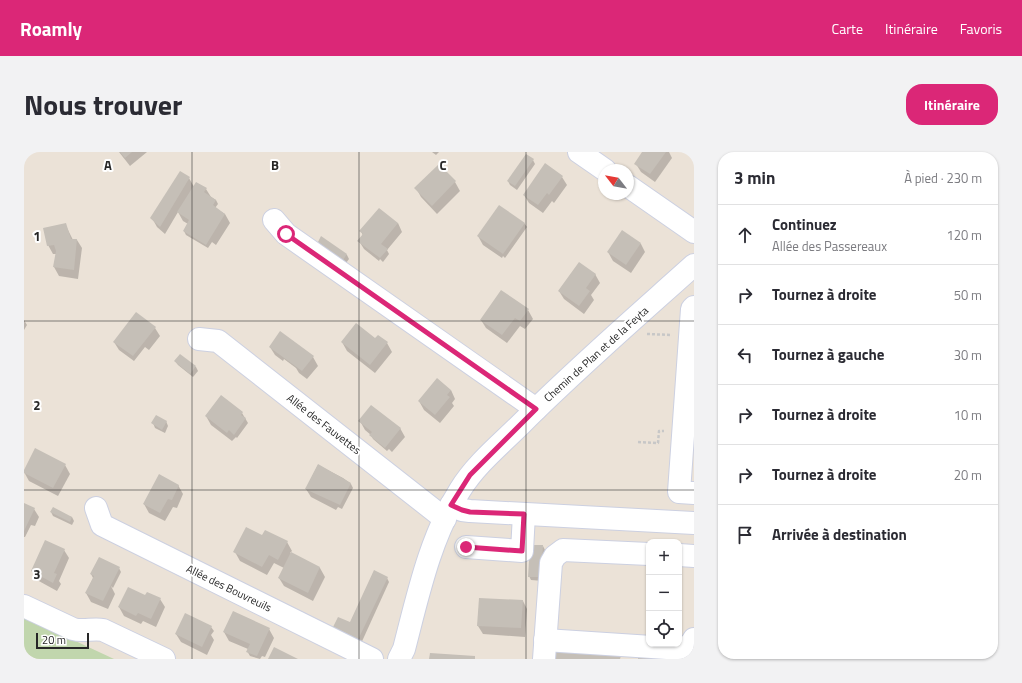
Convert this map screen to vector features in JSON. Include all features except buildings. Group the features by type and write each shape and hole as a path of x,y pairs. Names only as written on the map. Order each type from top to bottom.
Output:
{"street":[{"path":"580,152 598,165"},
{"path":"634,190 694,232"},
{"path":"274,220 286,234 536,409"},
{"name":"Chemin de Plan et de la Feyta","path":"399,659 404,649 426,566 448,512 470,475 536,409 694,265"},
{"path":"694,307 692,309 679,492 694,493"},
{"name":"Allée des Fauvettes","path":"199,339 218,341 448,512 462,510 470,512 694,523"},
{"name":"Allée des Bouvreuils","path":"96,508 102,525 372,659"},
{"path":"466,547 522,551 524,514"},
{"path":"646,554 563,550 555,556 551,564 544,650 682,649 691,644 694,638"},
{"path":"682,555 694,556"},
{"path":"24,606 73,629 103,630 164,659"}],"path":[{"path":"628,324 638,334 690,336"}],"green space":[{"path":"24,617 114,659 24,659"}],"route":[{"path":"286,234 536,409 470,475 451,505 470,512 524,514 522,551 466,547"}]}
